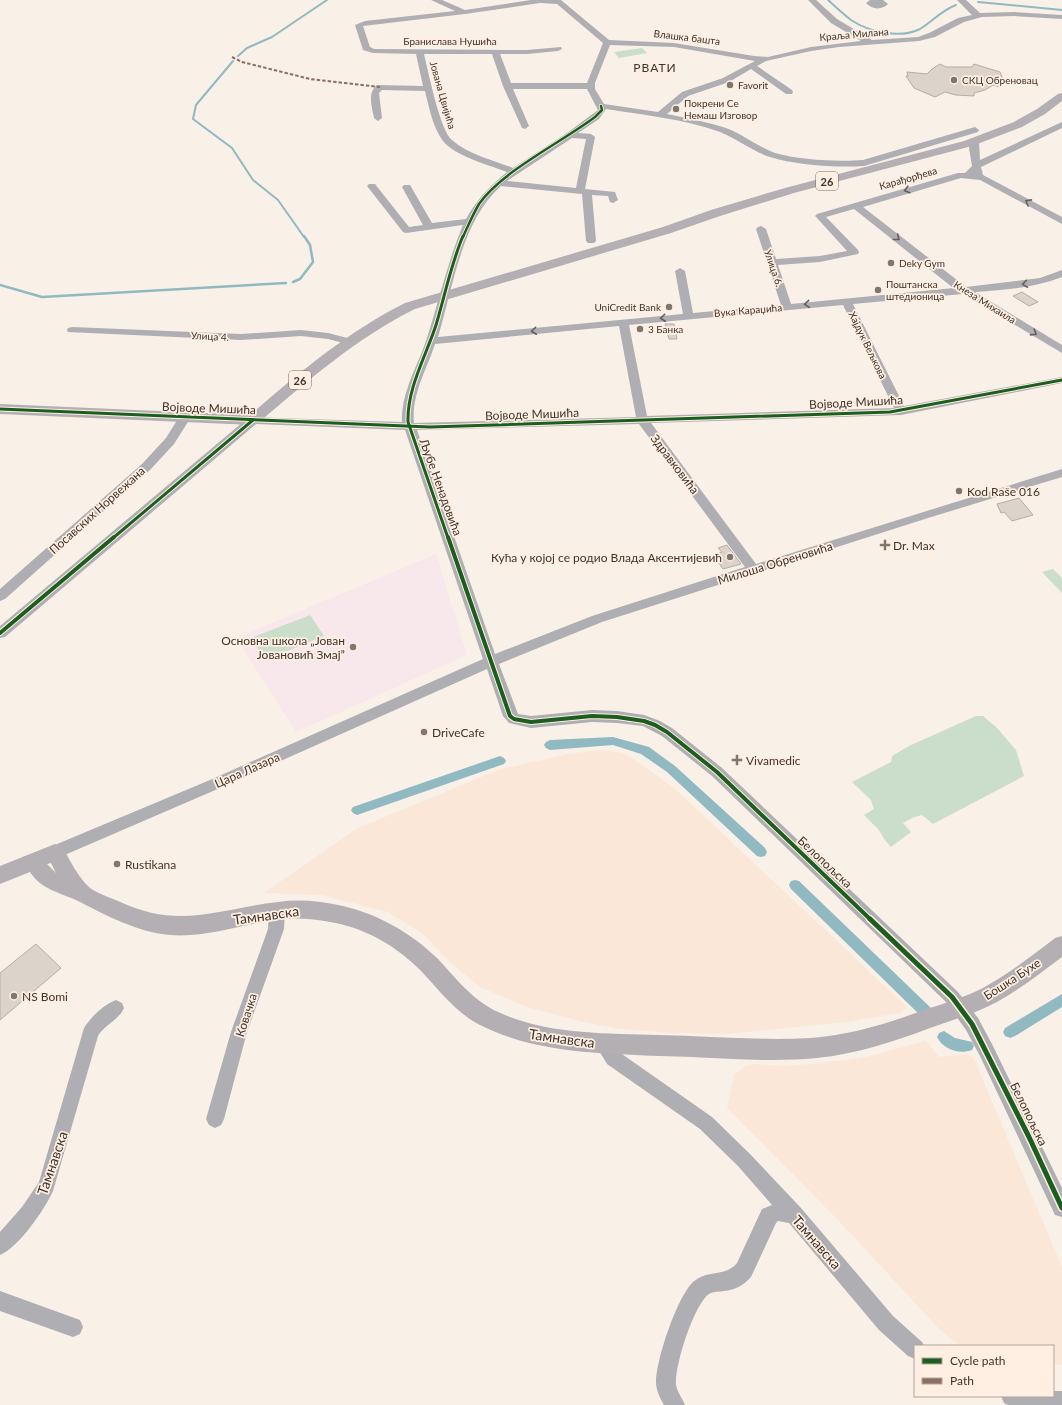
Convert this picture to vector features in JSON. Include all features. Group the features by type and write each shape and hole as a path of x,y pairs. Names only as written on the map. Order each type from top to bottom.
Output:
{"main road":[{"name":"26","path":"253,420 347,341 364,329 395,312 425,301 667,230 709,214 864,170 956,147 975,145 1043,111 1062,96"},
{"name":"Војводе Мишића","path":"0,409 253,420"},
{"name":"Цара Лазара","path":"0,876 55,852"},
{"path":"55,852 66,873 81,892"},
{"name":"Тамнавска","path":"34,861 41,873 49,881 81,892 135,919 170,926 189,926 277,911 297,910 335,913 367,923 400,940 428,964 459,999 484,1016 512,1029 539,1037 604,1044"},
{"name":"Бошка Бухе","path":"604,1044 792,1049 855,1042 891,1032 960,1008 999,990 1062,945"}],"street":[{"path":"435,0 465,12 540,1 563,1 607,42 591,86 593,93 601,106 660,115 720,129 754,148 773,155 797,160 850,164 975,145"},
{"path":"812,0 834,21 869,42"},
{"path":"961,0 977,15"},
{"name":"Бранислава Нушића","path":"465,12 365,23 359,26 365,46 368,50 420,52 527,52 558,49"},
{"name":"Краља Милана","path":"660,115 685,94 726,80 764,59 811,49 869,42 919,39 932,35 959,20 977,15 1014,14 1062,17"},
{"name":"Влашка башта","path":"607,42 674,45 764,59"},
{"name":"Јована Цвијића","path":"420,52 441,131 447,141 460,149 515,172"},
{"path":"495,52 507,86 525,126"},
{"path":"752,66 789,92"},
{"path":"507,86 591,86"},
{"path":"378,118 375,93 380,87 429,89"},
{"name":"Љубе Ненадовића","path":"492,661 407,418 412,395 432,341 465,233 482,200 499,183 572,135 598,115 602,110 601,106"},
{"path":"968,175 976,167 996,156 1062,126"},
{"path":"572,135 591,137 586,153 583,192 591,241"},
{"path":"975,145 985,156 996,156"},
{"path":"975,145 976,167 982,177"},
{"name":"Карађорђева","path":"772,262 820,259 852,253 854,252 820,218 823,215 952,177 968,175 982,177 1062,221"},
{"path":"499,183 612,194 613,200"},
{"path":"372,186 404,229 411,230 470,221"},
{"path":"407,187 429,227"},
{"name":"Кнеза Михаила","path":"855,205 947,278 1062,350"},
{"name":"Улица 6.","path":"761,229 787,306"},
{"path":"680,271 688,315"},
{"name":"Вука Караџића","path":"432,341 688,315 1029,284 1049,279 1062,273"},
{"name":"Хајдук Вељкова","path":"846,301 901,411"},
{"name":"Здравковића","path":"623,322 642,420 754,570"},
{"name":"Улица 4.","path":"72,330 241,337 301,333 328,336 347,341"},
{"name":"Војводе Мишића","path":"253,420 410,427 861,414 901,411 1062,380"},
{"name":"Посавских Норвежана","path":"0,596 146,467 170,441 185,417"},
{"path":"0,633 253,420"},
{"name":"Милоша Обреновића","path":"492,661 622,610 1062,473"},
{"name":"Цара Лазара","path":"55,852 216,784 492,661"},
{"name":"Белопољска","path":"492,661 510,716 514,720 531,722 592,716 617,716 644,721 667,732 717,772 944,988 972,1024 1030,1136 1062,1208"},
{"name":"Ковачка","path":"215,1119 239,1032 276,929 277,911"},
{"name":"Тамнавска","path":"0,1246 29,1214 40,1199 51,1175 90,1034 95,1025 116,1008"},
{"name":"Тамнавска","path":"604,1044 613,1058 706,1123 744,1160 794,1215 886,1323 914,1348"},
{"path":"675,1405 667,1391 666,1371 669,1358 692,1298 699,1289 706,1284 731,1281 738,1278 744,1270 768,1216 778,1212 794,1215"},
{"path":"0,1301 73,1327"},
{"path":"1015,1397 1041,1404 1062,1401"}],"shaded area":[{"name":"Основна школа „Јован Јовановић Змај”","path":"436,554 467,655 296,732 236,638"},
{"path":"598,750 622,753 632,758 674,788 907,1007 900,1013 846,1022 728,1034 672,1033 621,1029 583,1022 527,1007 480,987 450,962 422,933 388,912 321,895 264,893 356,829 498,770 568,754"},
{"path":"924,1041 927,1042 939,1057 969,1054 974,1059 1062,1267 1062,1365 1054,1364 1054,1345 959,1345 940,1330 838,1220 727,1108 734,1075 746,1066 753,1064 782,1066 811,1064 871,1056"}],"green space":[{"path":"642,48 647,53 619,58 614,52"},
{"path":"1053,569 1062,578 1062,593 1042,572"},
{"path":"310,615 324,636 265,660 251,638"},
{"path":"976,716 983,716 997,728 1016,750 1024,776 933,824 922,815 912,818 903,823 911,832 891,847 879,830 864,815 874,809 871,800 852,782 891,762 892,756 909,746"}],"building":[{"name":"СКЦ Обреновац","path":"940,64 946,67 972,67 974,64 1000,72 1003,79 1000,87 993,85 985,90 974,93 974,96 956,95 945,92 935,97 914,88 906,76 908,76 907,72 927,74"},
{"path":"1022,292 1038,302 1029,306 1013,296"},
{"path":"665,324 674,324 677,339 669,339"},
{"path":"1019,498 1033,515 1012,521 1004,512 1001,513 997,504"},
{"name":"Кућа у којој се родио Влада Аксентијевић","path":"727,545 741,564 723,569 713,555 722,552 718,548"},
{"name":"NS Bomi","path":"36,944 61,968 0,1020 0,973"}],"waterway":[{"path":"238,56 247,48 272,37 327,0"},
{"path":"828,0 848,18 858,24 875,31 894,34 903,34 920,29 946,10 956,5"},
{"path":"978,2 1062,10"},
{"path":"233,61 196,105 193,119 232,148 253,180 278,200 304,237"},
{"path":"293,282 300,279 313,262 310,245 304,236"},
{"path":"0,285 42,297 286,283"},
{"path":"550,745 613,741 645,750 671,769 761,852"},
{"path":"357,810 500,761"},
{"path":"795,885 927,1013"},
{"path":"1010,1032 1062,1000"},
{"path":"944,1037 952,1044 967,1046"}],"marked path":[{"path":"232,57 242,62 310,79 380,87"}],"cycle path":[{"path":"601,106 602,110 600,113 501,181 480,203 470,220 462,239 437,324 409,403 408,422 510,716 514,719 531,722 592,716 617,717 644,721 667,732 717,772 952,997 972,1024 986,1050 1062,1208"},
{"path":"0,409 430,427 890,412 1062,380"},
{"path":"0,633 253,420"}],"place":[{"name":"СКЦ Обреновац","path":"954,80"},
{"name":"Favorit","path":"730,85"},
{"name":"Покрени Се Немаш Изговор","path":"676,109"},
{"name":"Deky Gym","path":"891,263"},
{"name":"Поштанска штедионица","path":"878,290"},
{"name":"UniCredit Bank","path":"669,307"},
{"name":"3 Банка","path":"640,329"},
{"name":"Kod Raše 016","path":"959,491"},
{"name":"Dr. Max","path":"885,545"},
{"name":"Кућа у којој се родио Влада Аксентијевић","path":"730,557"},
{"name":"Основна школа „Јован Јовановић Змај”","path":"353,647"},
{"name":"DriveCafe","path":"424,732"},
{"name":"Vivamedic","path":"737,760"},
{"name":"Rustikana","path":"117,864"},
{"name":"NS Bomi","path":"14,996"}],"district":[{"name":"РВАТИ","path":"655,67"}]}
